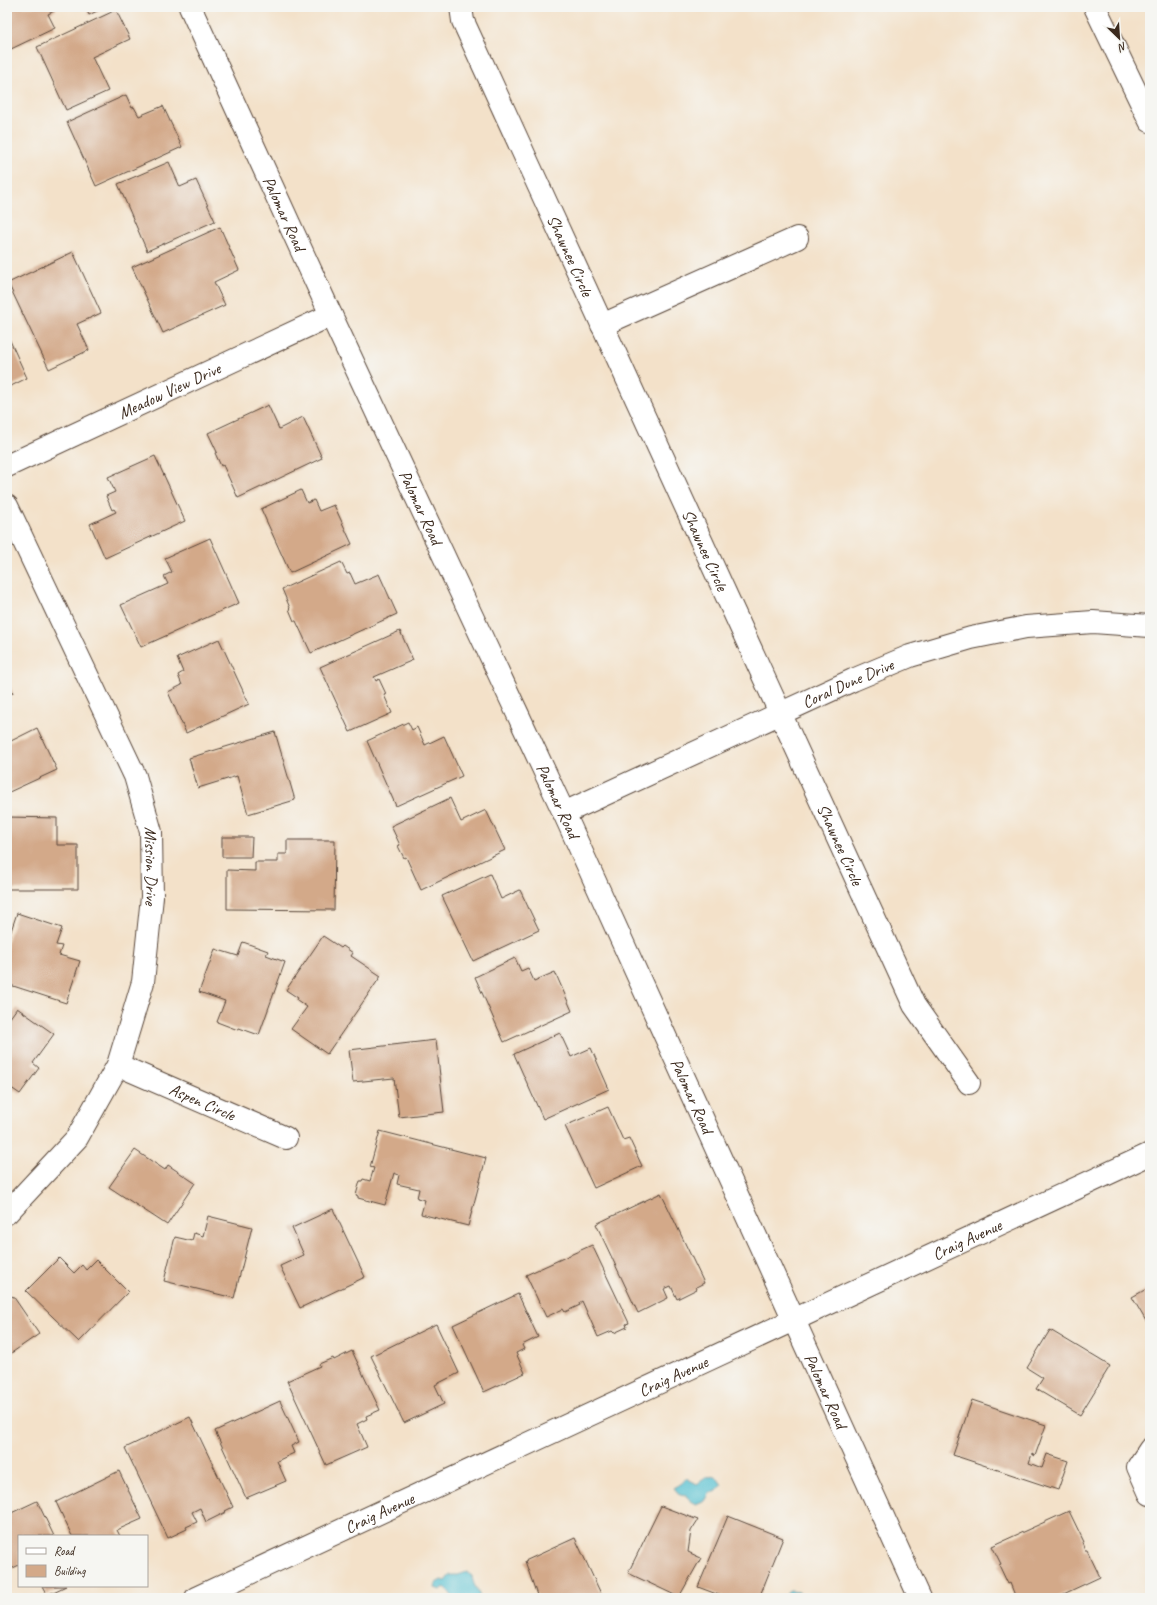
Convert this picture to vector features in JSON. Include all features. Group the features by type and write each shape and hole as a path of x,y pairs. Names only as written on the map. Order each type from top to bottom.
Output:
{"street":[{"name":"Palomar Road","path":"190,7 331,315 564,813 920,1598"},
{"name":"Shawnee Circle","path":"461,7 463,21 914,1005 969,1083"},
{"path":"1095,7 1150,121"},
{"path":"602,325 797,238"},
{"name":"Meadow View Drive","path":"7,466 331,315"},
{"name":"Mission Drive","path":"7,506 135,776 150,832 152,897 143,982 118,1065 77,1138 7,1214"},
{"name":"Coral Dune Drive","path":"564,813 910,656 971,638 1026,627 1093,622 1150,626"},
{"name":"Aspen Circle","path":"118,1065 286,1138"},
{"name":"Craig Avenue","path":"196,1598 1150,1154"},
{"path":"1150,1449 1138,1467 1150,1494"}],"water":[{"path":"716,1476 722,1485 717,1491 710,1493 705,1501 696,1505 686,1496 680,1495 674,1488 682,1483 686,1478 697,1484 707,1477"},
{"path":"467,1572 472,1576 480,1598 454,1598 445,1587 440,1590 435,1588 436,1583 441,1580 445,1581 450,1575 458,1575"},
{"path":"790,1591 799,1592 802,1598 786,1598 787,1593"}],"building":[{"path":"7,7 55,7 56,10 48,14 55,28 11,49 7,40"},
{"path":"85,7 105,7 89,15"},
{"path":"116,10 130,39 92,57 108,91 66,110 37,47"},
{"path":"126,95 132,108 134,107 139,116 163,106 182,147 96,186 67,122"},
{"path":"169,162 180,187 196,180 215,221 147,251 118,184"},
{"path":"220,227 239,270 214,282 225,305 163,333 132,267"},
{"path":"73,252 101,313 77,324 89,350 49,369 8,283"},
{"path":"7,334 27,378 7,388"},
{"path":"268,405 279,429 303,417 322,458 238,498 223,465 221,466 215,453 217,452 208,433"},
{"path":"155,456 185,521 105,558 90,524 116,512 114,509 112,510 106,496 115,492 108,477"},
{"path":"301,490 307,503 314,500 319,511 334,505 352,544 290,573 261,509"},
{"path":"210,538 239,603 141,647 121,605 168,584 164,576 172,572 165,558"},
{"path":"341,562 347,574 350,573 355,584 379,574 397,614 311,653 296,621 294,621 282,589"},
{"path":"400,631 413,660 374,677 376,681 379,679 392,713 350,732 320,667"},
{"path":"219,639 249,704 186,733 168,692 182,685 178,675 183,672 177,658"},
{"path":"7,678 13,693 7,696"},
{"path":"408,722 412,730 417,727 425,745 444,736 462,776 396,806 367,741"},
{"path":"37,728 57,770 7,793 7,743"},
{"path":"275,732 295,800 248,814 237,776 198,788 189,758"},
{"path":"450,798 461,822 486,810 505,850 421,890 406,857 404,858 398,846 400,845 391,826"},
{"path":"7,817 57,818 57,845 78,845 78,889 7,889"},
{"path":"222,837 252,837 251,857 222,857"},
{"path":"287,840 335,840 334,910 227,909 227,870 255,871 255,862 278,862 278,854 287,854"},
{"path":"490,874 501,899 520,890 539,930 473,961 442,896"},
{"path":"17,913 62,928 56,945 62,946 59,955 80,961 66,1003 7,984 7,943"},
{"path":"323,936 341,948 343,946 353,953 351,956 381,976 327,1054 291,1029 307,1007 297,1000 298,998 286,990"},
{"path":"243,942 268,951 266,955 285,962 259,1035 239,1028 238,1030 217,1022 225,1001 199,992 215,949 238,956"},
{"path":"515,958 521,971 528,968 534,981 555,972 572,1011 504,1042 475,977"},
{"path":"17,1008 54,1034 33,1063 39,1068 20,1094 7,1085 7,1022"},
{"path":"560,1033 571,1057 591,1048 609,1089 543,1119 514,1054"},
{"path":"436,1040 444,1112 399,1117 394,1078 353,1082 349,1050"},
{"path":"608,1107 623,1140 629,1138 642,1166 594,1188 565,1126"},
{"path":"380,1131 486,1158 468,1226 421,1214 425,1200 417,1198 419,1189 397,1184 399,1175 394,1173 385,1205 358,1198 356,1195 360,1181 363,1179 370,1181 374,1168 370,1167"},
{"path":"135,1150 165,1170 168,1165 195,1183 167,1225 109,1187"},
{"path":"661,1193 704,1283 696,1287 697,1289 677,1299 671,1286 664,1289 668,1298 638,1313 596,1224"},
{"path":"333,1209 365,1277 300,1308 280,1266 304,1255 292,1228"},
{"path":"208,1216 252,1227 234,1298 164,1281 175,1237 192,1241 194,1233 203,1236"},
{"path":"592,1245 629,1323 626,1324 627,1327 614,1333 612,1331 598,1337 582,1301 579,1303 580,1305 565,1312 563,1309 546,1317 526,1275"},
{"path":"59,1258 74,1273 82,1265 86,1270 96,1260 128,1292 79,1342 26,1291"},
{"path":"1150,1287 1150,1328 1132,1297"},
{"path":"518,1294 538,1337 522,1345 524,1349 516,1353 525,1373 484,1392 453,1325"},
{"path":"13,1296 39,1334 7,1356 7,1300"},
{"path":"436,1324 459,1373 435,1385 444,1404 404,1423 371,1356"},
{"path":"1050,1330 1110,1366 1080,1415 1036,1389 1043,1378 1027,1368"},
{"path":"352,1351 380,1410 366,1416 367,1419 357,1424 367,1447 326,1465 287,1381 320,1366 319,1364 333,1358 334,1360"},
{"path":"972,1400 1046,1425 1035,1456 1032,1454 1029,1463 1042,1468 1047,1454 1068,1461 1058,1490 953,1455"},
{"path":"280,1401 299,1442 291,1446 294,1453 277,1461 286,1481 246,1498 215,1431"},
{"path":"190,1417 233,1507 206,1522 200,1508 192,1512 197,1522 186,1527 187,1529 168,1538 125,1448"},
{"path":"119,1471 142,1519 117,1530 120,1535 72,1535 56,1502"},
{"path":"37,1501 54,1535 18,1535 18,1566 11,1569 9,1565 7,1566 7,1515"},
{"path":"661,1506 698,1520 691,1531 688,1552 701,1558 679,1597 628,1573"},
{"path":"1069,1511 1084,1542 1082,1542 1085,1550 1087,1550 1100,1577 1055,1598 1016,1598 1010,1583 1008,1584 999,1565 1001,1564 992,1546"},
{"path":"728,1516 783,1538 759,1598 727,1598 698,1587"},
{"path":"575,1538 603,1598 538,1598 525,1561"},
{"path":"43,1587 64,1587 47,1595"}]}
